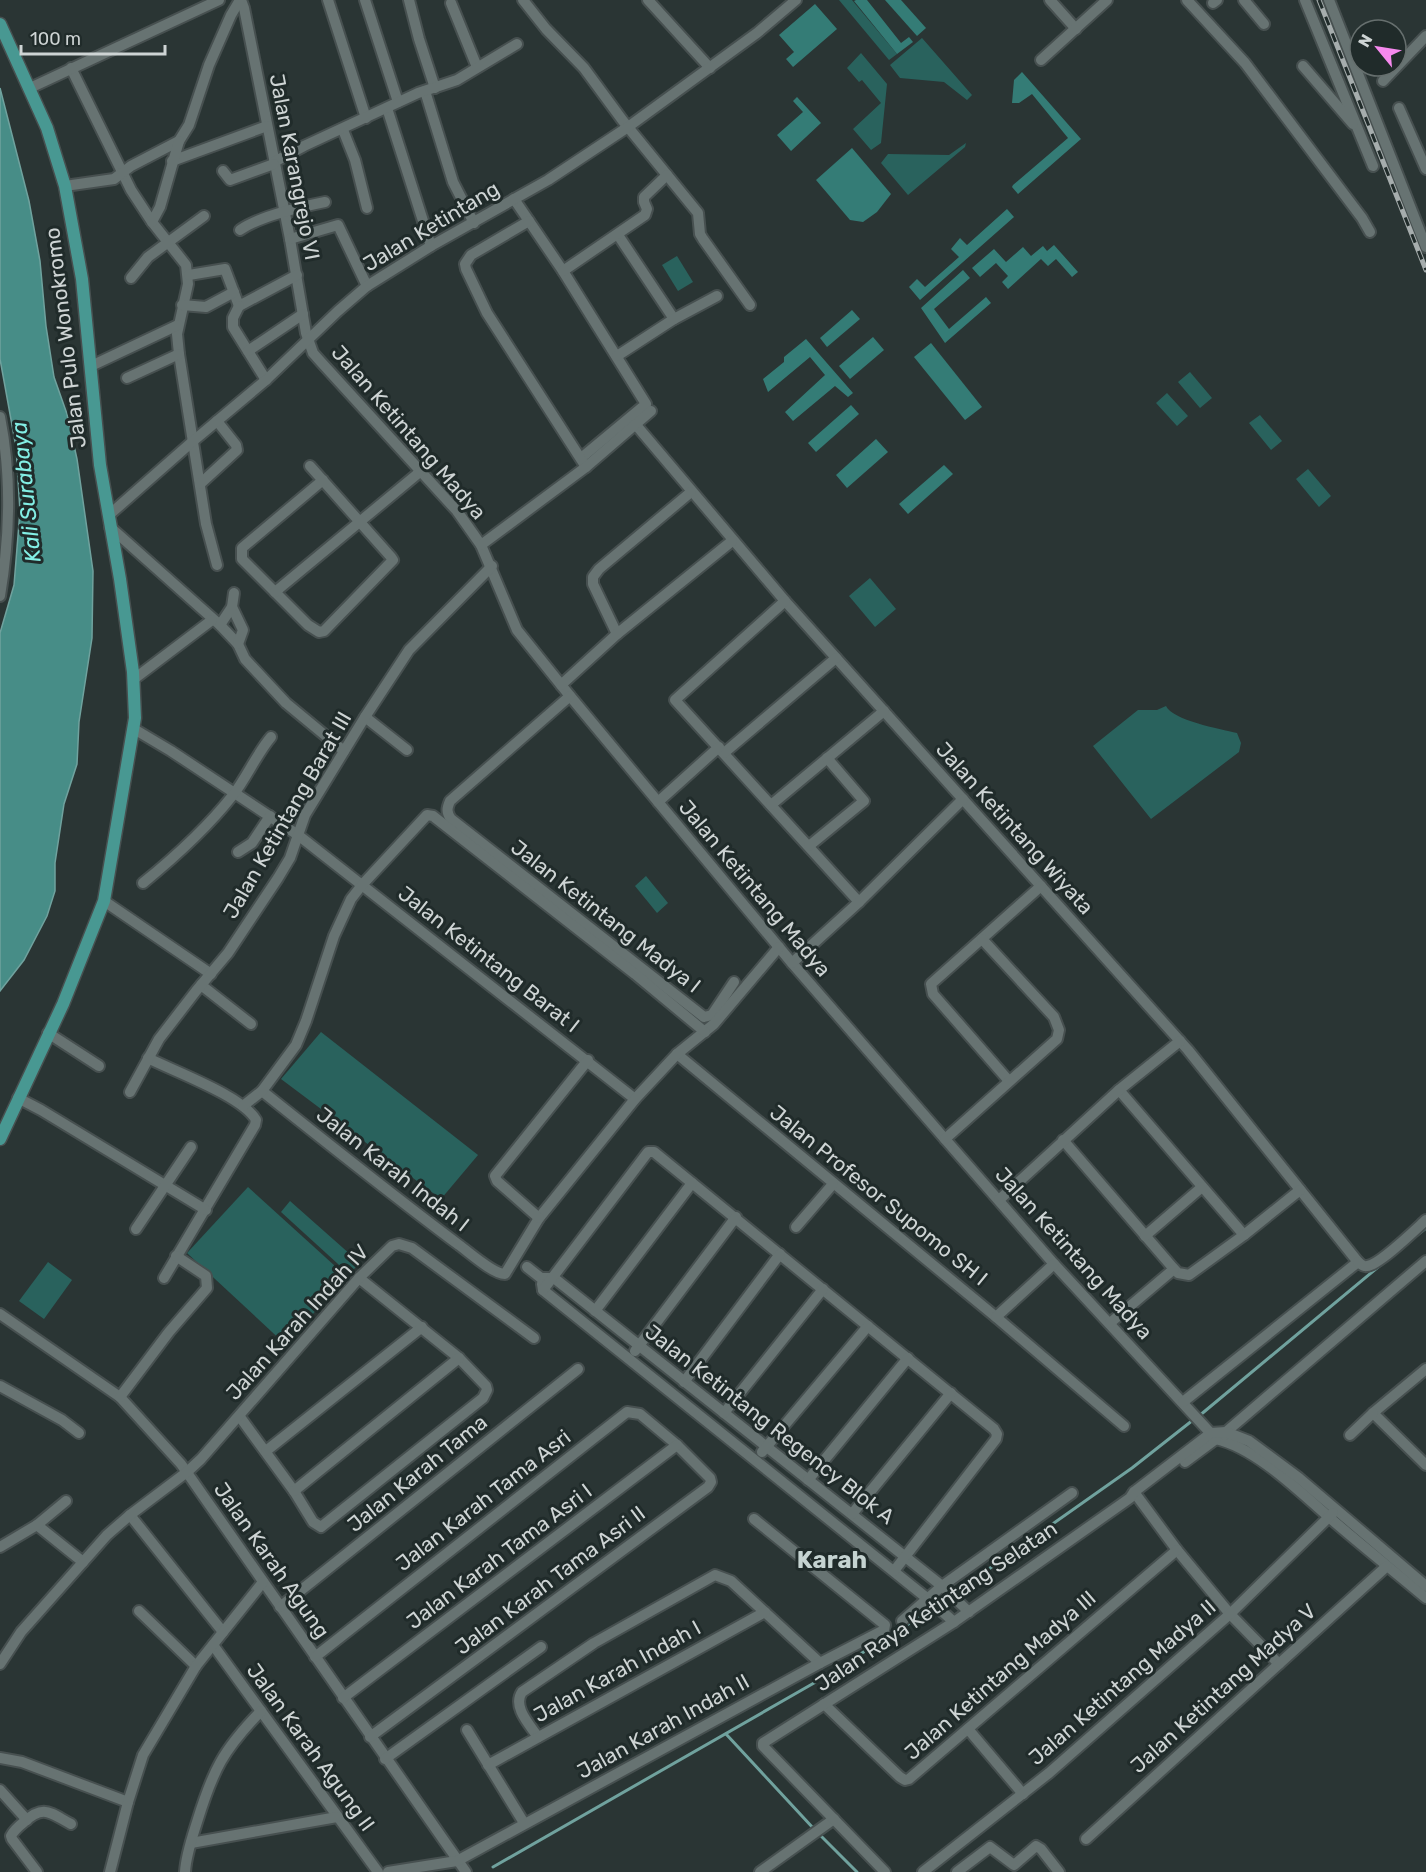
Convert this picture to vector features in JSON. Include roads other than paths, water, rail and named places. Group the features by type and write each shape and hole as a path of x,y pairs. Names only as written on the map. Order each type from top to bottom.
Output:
{"main road":[{"name":"Jalan Pulo Wonokromo","path":"0,24 47,128 65,186 82,279 100,465 120,579 134,679 134,729 104,901 63,1004 0,1139"}],"street":[{"path":"30,87 219,0"},
{"path":"152,222 160,207 179,141 189,125 213,55 240,0"},
{"name":"Jalan Karangrejo VI","path":"240,0 244,8 308,341"},
{"path":"327,0 366,118"},
{"path":"365,0 399,102"},
{"path":"409,0 453,182 474,223"},
{"path":"523,0 546,29 584,68 628,127 698,213 699,228 703,239 750,305"},
{"path":"648,0 710,68"},
{"name":"Jalan Ketintang","path":"110,521 192,442 267,380 367,286 431,246 514,199 628,127 757,33 796,0"},
{"path":"1050,0 1076,28"},
{"path":"1041,60 1107,0"},
{"path":"1187,0 1245,63 1371,232"},
{"path":"1244,0 1264,24"},
{"path":"1305,0 1373,166"},
{"path":"1329,0 1426,247"},
{"path":"451,3 477,67"},
{"path":"1383,81 1425,40"},
{"path":"223,171 230,180 274,163 304,146 343,130 399,102 456,81 517,44"},
{"path":"1303,66 1359,131"},
{"path":"71,68 122,174 152,222 186,265 189,275 177,334 206,524 217,565"},
{"path":"387,108 431,246"},
{"path":"1399,108 1426,169"},
{"path":"172,161 267,126"},
{"path":"343,130 355,160 367,208"},
{"path":"65,186 107,182 131,166 179,141"},
{"path":"563,271 645,215 647,209 644,197 667,175"},
{"path":"514,199 563,271 646,404 583,463"},
{"path":"240,230 264,218 325,202"},
{"path":"131,278 148,257 204,216"},
{"path":"529,221 471,255 465,264 466,269 487,313 583,463"},
{"path":"290,239 338,225 367,286"},
{"path":"618,235 674,319"},
{"path":"189,275 225,269 238,306 233,318 233,327 267,380"},
{"path":"238,306 297,275"},
{"path":"182,305 206,308 234,292"},
{"path":"617,357 674,319 717,296"},
{"path":"248,351 303,314"},
{"path":"91,366 178,325"},
{"name":"Jalan Ketintang Madya","path":"308,341 321,362 458,511 482,545 517,630 561,685 792,963 1054,1264 1216,1434 1248,1452 1426,1586"},
{"path":"127,378 179,354"},
{"path":"482,545 651,411"},
{"path":"0,417 8,476 9,505 5,564 0,596"},
{"path":"200,484 237,450 236,445 217,421"},
{"name":"Jalan Ketintang Wiyata","path":"636,425 732,541 1180,1041 1358,1262"},
{"path":"310,466 323,480 393,560 324,631 315,630 308,625 242,559 242,548 323,480"},
{"path":"276,592 421,471"},
{"path":"617,634 593,584 593,577 599,569 691,492"},
{"path":"110,521 238,644 245,659 286,703 345,751"},
{"path":"561,685 617,634 732,541"},
{"name":"Jalan Ketintang Barat III","path":"130,1092 164,1032 241,934 290,858 305,815 409,650 492,566"},
{"path":"234,593 232,607 243,630 238,644"},
{"path":"785,601 675,700 859,902"},
{"path":"134,679 216,622 232,607"},
{"path":"658,802 836,658"},
{"name":"Jalan Ketintang Madya I","path":"570,696 450,801 447,814 704,1017 712,1015 734,982"},
{"path":"771,805 884,711"},
{"path":"365,717 407,750"},
{"name":"Jalan Ketintang Barat I","path":"134,729 298,835 635,1099"},
{"path":"143,883 177,855 234,793 258,753 271,737"},
{"path":"809,846 864,801 827,758"},
{"path":"792,963 859,902 963,799"},
{"name":"Jalan Ketintang Madya I","path":"362,885 428,815 433,816 705,1032"},
{"path":"238,852 252,843 270,816"},
{"path":"243,1106 262,1091 291,1053 301,1035 334,936 351,899 362,885"},
{"path":"1009,1081 933,994 931,984 1041,886"},
{"path":"104,901 211,974"},
{"path":"945,1139 1057,1039 1058,1025 1054,1017 982,939"},
{"path":"588,1060 495,1176 497,1181 539,1218 635,1099 676,1054 714,1024 779,947"},
{"path":"201,985 251,1024"},
{"path":"48,1033 99,1066"},
{"path":"999,1200 1119,1090 1180,1041"},
{"name":"Jalan Profesor Supomo SH I","path":"676,1054 996,1317 1124,1426"},
{"path":"148,1058 243,1106 255,1118 255,1125 164,1278"},
{"path":"1119,1090 1244,1235"},
{"name":"Jalan Karah Indah I","path":"262,1091 404,1204 503,1275 508,1271 539,1218"},
{"path":"18,1098 206,1210"},
{"path":"1063,1140 1178,1273 1189,1275 1300,1190"},
{"path":"136,1229 163,1185 191,1147"},
{"path":"543,1290 648,1152 654,1152 736,1217 994,1429 997,1434 996,1439 894,1571"},
{"path":"595,1311 692,1183"},
{"path":"796,1227 833,1184"},
{"path":"1145,1236 1202,1187"},
{"path":"629,1359 736,1217"},
{"path":"1184,1403 1358,1262 1363,1266 1368,1266 1384,1256 1426,1220"},
{"name":"Jalan Karah Indah IV","path":"0,1664 21,1632 107,1535 188,1472 240,1417 359,1278 390,1248 397,1244 403,1245 421,1255 534,1338"},
{"path":"684,1382 780,1254"},
{"path":"120,1397 169,1332 207,1288 206,1276 176,1256"},
{"name":"Jalan Raya Ketintang Selatan","path":"834,1819 762,1744 766,1740 969,1612 1216,1434 1248,1416 1426,1261"},
{"path":"996,1317 1054,1264"},
{"path":"527,1267 541,1278 554,1278"},
{"path":"1110,1323 1174,1269"},
{"path":"240,1417 317,1526 323,1526 478,1402 487,1389 459,1358 359,1278"},
{"path":"541,1278 543,1290"},
{"name":"Jalan Ketintang Regency Blok A","path":"554,1278 905,1556 969,1612"},
{"path":"724,1413 823,1288"},
{"name":"Jalan Ketintang Regency Blok A","path":"543,1290 894,1571 954,1622"},
{"name":"Jalan Karah Agung","path":"0,1314 120,1397 188,1472 385,1759 466,1872"},
{"path":"756,1461 766,1446 868,1326"},
{"path":"266,1451 422,1327"},
{"path":"294,1491 459,1358"},
{"path":"808,1480 908,1358"},
{"name":"Jalan Karah Tama","path":"280,1607 578,1369"},
{"path":"1350,1435 1426,1369"},
{"path":"0,1386 30,1401 79,1433"},
{"path":"852,1514 951,1394"},
{"name":"Jalan Karah Tama Asri","path":"315,1657 627,1412 635,1411 640,1414 677,1445"},
{"path":"1373,1413 1426,1465"},
{"path":"1248,1416 1250,1441"},
{"name":"Jalan Ketintang Madya","path":"1216,1434 1250,1441 1299,1478 1387,1566 1426,1598"},
{"name":"Jalan Karah Tama Asri I","path":"343,1698 677,1445"},
{"name":"Jalan Karah Tama Asri II","path":"370,1737 708,1487 711,1482 710,1478 677,1445"},
{"path":"902,1621 934,1604 944,1588 1071,1493"},
{"path":"1134,1495 1230,1614 1279,1664"},
{"path":"0,1547 37,1525 66,1502"},
{"name":"Jalan Ketintang Madya II","path":"923,1872 1049,1773 1230,1614 1333,1514"},
{"path":"130,1515 224,1632"},
{"name":"Jalan Karah Indah II","path":"458,1861 524,1823 884,1630 885,1625 754,1519"},
{"path":"37,1525 83,1562"},
{"name":"Jalan Ketintang Madya III","path":"824,1704 904,1780 909,1779 1177,1550"},
{"name":"Jalan Ketintang Madya V","path":"1086,1839 1387,1566"},
{"path":"538,1737 518,1705 522,1692 594,1643 712,1576 719,1575 731,1581 820,1663"},
{"path":"110,1872 141,1758 196,1666 263,1582"},
{"path":"139,1611 196,1666"},
{"name":"Jalan Karah Indah I","path":"488,1765 765,1611"},
{"name":"Jalan Karah Agung II","path":"213,1645 378,1872"},
{"path":"385,1759 541,1647"},
{"path":"185,1872 190,1843 215,1770 230,1744 261,1710"},
{"path":"968,1729 1023,1794"},
{"path":"466,1730 524,1823"},
{"path":"0,1758 22,1762 128,1803"},
{"path":"0,1790 27,1820"},
{"path":"37,1872 11,1837 14,1831 36,1812 44,1811 71,1824"},
{"path":"190,1843 338,1817"},
{"path":"760,1872 834,1819 885,1872"},
{"path":"957,1872 990,1847 1014,1865 1035,1846 1041,1849 1059,1872"},
{"path":"388,1872 458,1861"}],"water":[{"name":"Kali Surabaya","path":"0,88 29,201 40,261 46,326 54,377 67,414 77,459 93,571 92,638 79,722 77,764 64,804 55,863 55,891 47,916 24,960 0,991 0,633 14,585 20,511 16,447 0,359"}],"waterway":[{"path":"1416,1236 1426,1228"},
{"path":"1199,1416 1383,1263"},
{"path":"939,1604 1132,1468 1193,1420"},
{"path":"493,1867 814,1683 934,1608"},
{"path":"726,1734 814,1829"},
{"path":"819,1834 857,1872"}],"railway":[{"path":"1319,0 1426,270"}],"district":[{"name":"Karah","path":"832,1560"}]}
